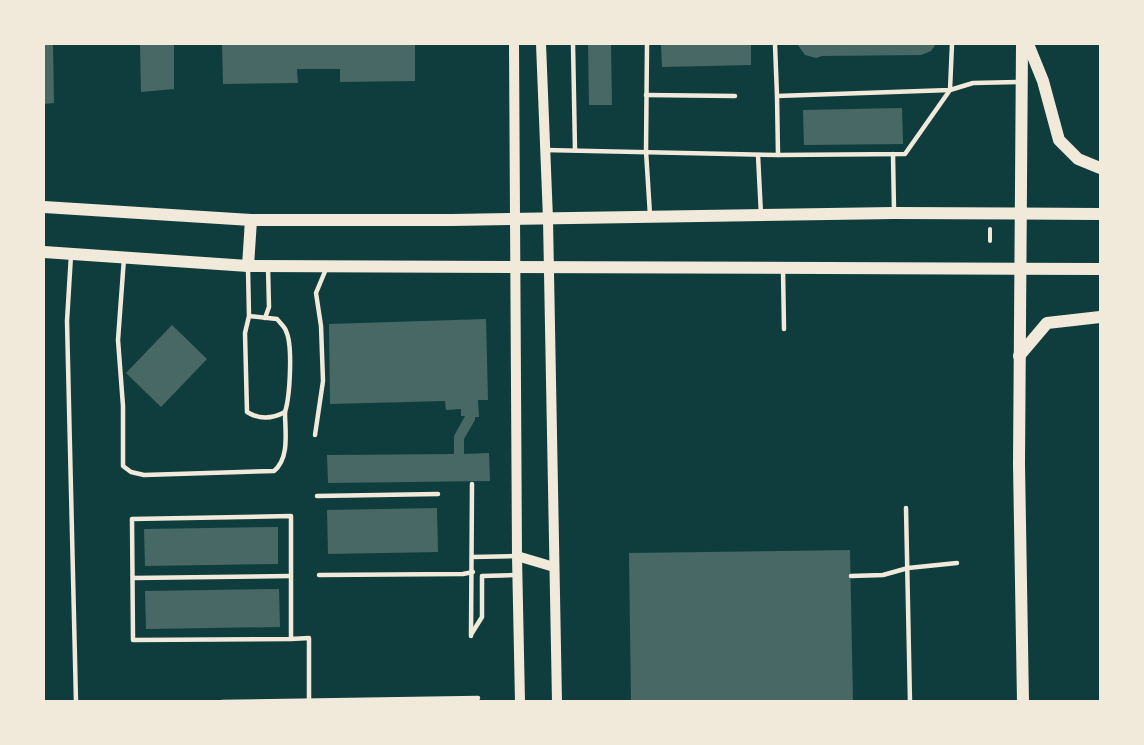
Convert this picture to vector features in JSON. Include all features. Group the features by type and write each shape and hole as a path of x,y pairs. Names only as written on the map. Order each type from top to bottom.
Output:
{"main road":[{"path":"1022,44 1019,356 1023,702"},
{"path":"1028,44 1043,81 1059,140 1078,159 1101,168"},
{"path":"44,207 250,220 548,219 894,213 1101,214"},
{"path":"248,266 250,220"},
{"path":"44,252 248,266 1101,269"},
{"path":"1019,356 1047,323 1101,317"}],"street":[{"path":"514,44 520,702"},
{"path":"541,44 548,219 557,702"},
{"path":"517,556 554,567"}],"lane":[{"path":"573,44 574,150"},
{"path":"647,44 646,151 650,217"},
{"path":"775,44 778,155"},
{"path":"545,150 758,155 905,154 950,90 952,44"},
{"path":"777,96 950,90 974,83 1022,82"},
{"path":"646,95 735,96"},
{"path":"893,154 894,213"},
{"path":"758,155 761,216"},
{"path":"71,255 68,321 76,702"},
{"path":"124,258 118,340 123,406 123,466 131,472 144,475 274,471 281,465 285,455 285,412 289,400 290,367 286,331 277,320 249,316"},
{"path":"248,266 249,316 245,333 247,412 268,418 285,412"},
{"path":"265,318 268,307 268,266"},
{"path":"315,435 323,381 321,326 316,293 327,266"},
{"path":"783,268 784,329"},
{"path":"472,484 471,636 482,617 482,576 518,575"},
{"path":"317,496 438,494"},
{"path":"906,508 910,702"},
{"path":"291,639 291,516 132,519 134,640 291,639 309,638 309,699"},
{"path":"472,558 517,556"},
{"path":"851,576 883,575 908,568 957,563"},
{"path":"319,575 463,574 472,572"},
{"path":"133,578 291,576"},
{"path":"222,702 478,698"}],"path":[{"path":"990,229 990,241"}],"building":[{"path":"44,44 53,44 54,103 44,104"},
{"path":"140,44 174,44 174,89 141,92"},
{"path":"222,44 415,44 415,81 340,82 340,69 297,69 298,83 223,84"},
{"path":"588,44 611,44 612,105 589,105"},
{"path":"661,44 751,44 751,65 662,67"},
{"path":"797,44 936,44 931,51 921,55 822,56 816,58 805,55"},
{"path":"902,108 903,144 804,145 803,110"},
{"path":"486,319 488,400 478,400 479,417 475,417 464,439 464,454 489,453 490,481 328,483 327,455 454,454 454,436 465,416 461,416 461,409 446,410 445,401 330,404 329,324"},
{"path":"172,325 207,359 161,407 126,373"},
{"path":"437,508 438,552 328,554 327,510"},
{"path":"278,527 278,564 145,566 144,529"},
{"path":"850,550 853,702 631,702 629,553"},
{"path":"279,589 280,627 146,629 145,591"}]}
